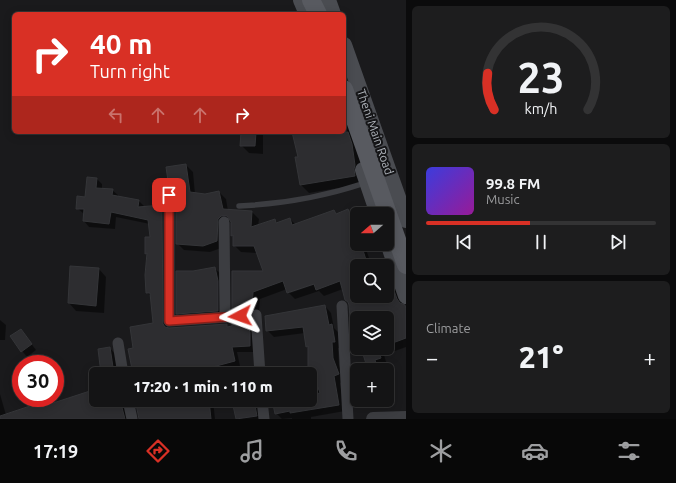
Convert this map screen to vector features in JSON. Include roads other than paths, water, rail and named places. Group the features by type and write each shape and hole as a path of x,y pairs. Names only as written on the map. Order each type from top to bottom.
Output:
{"main road":[{"path":"301,0 306,12"},
{"path":"311,0 317,12"},
{"path":"328,0 332,12"},
{"name":"Theni Main Road","path":"346,51 406,220"},
{"path":"346,95 406,265"},
{"name":"Theni Main Road","path":"346,119 376,207"},
{"path":"391,251 406,296"}],"street":[{"path":"169,195 169,321 256,315 260,367"},
{"path":"224,222 225,317"},
{"path":"342,306 348,419"},
{"path":"118,342 123,367"},
{"path":"129,407 132,419"},
{"path":"263,407 264,419"},
{"path":"373,419 406,418"}],"lane":[{"path":"239,206 300,201 344,190 368,182"}]}
